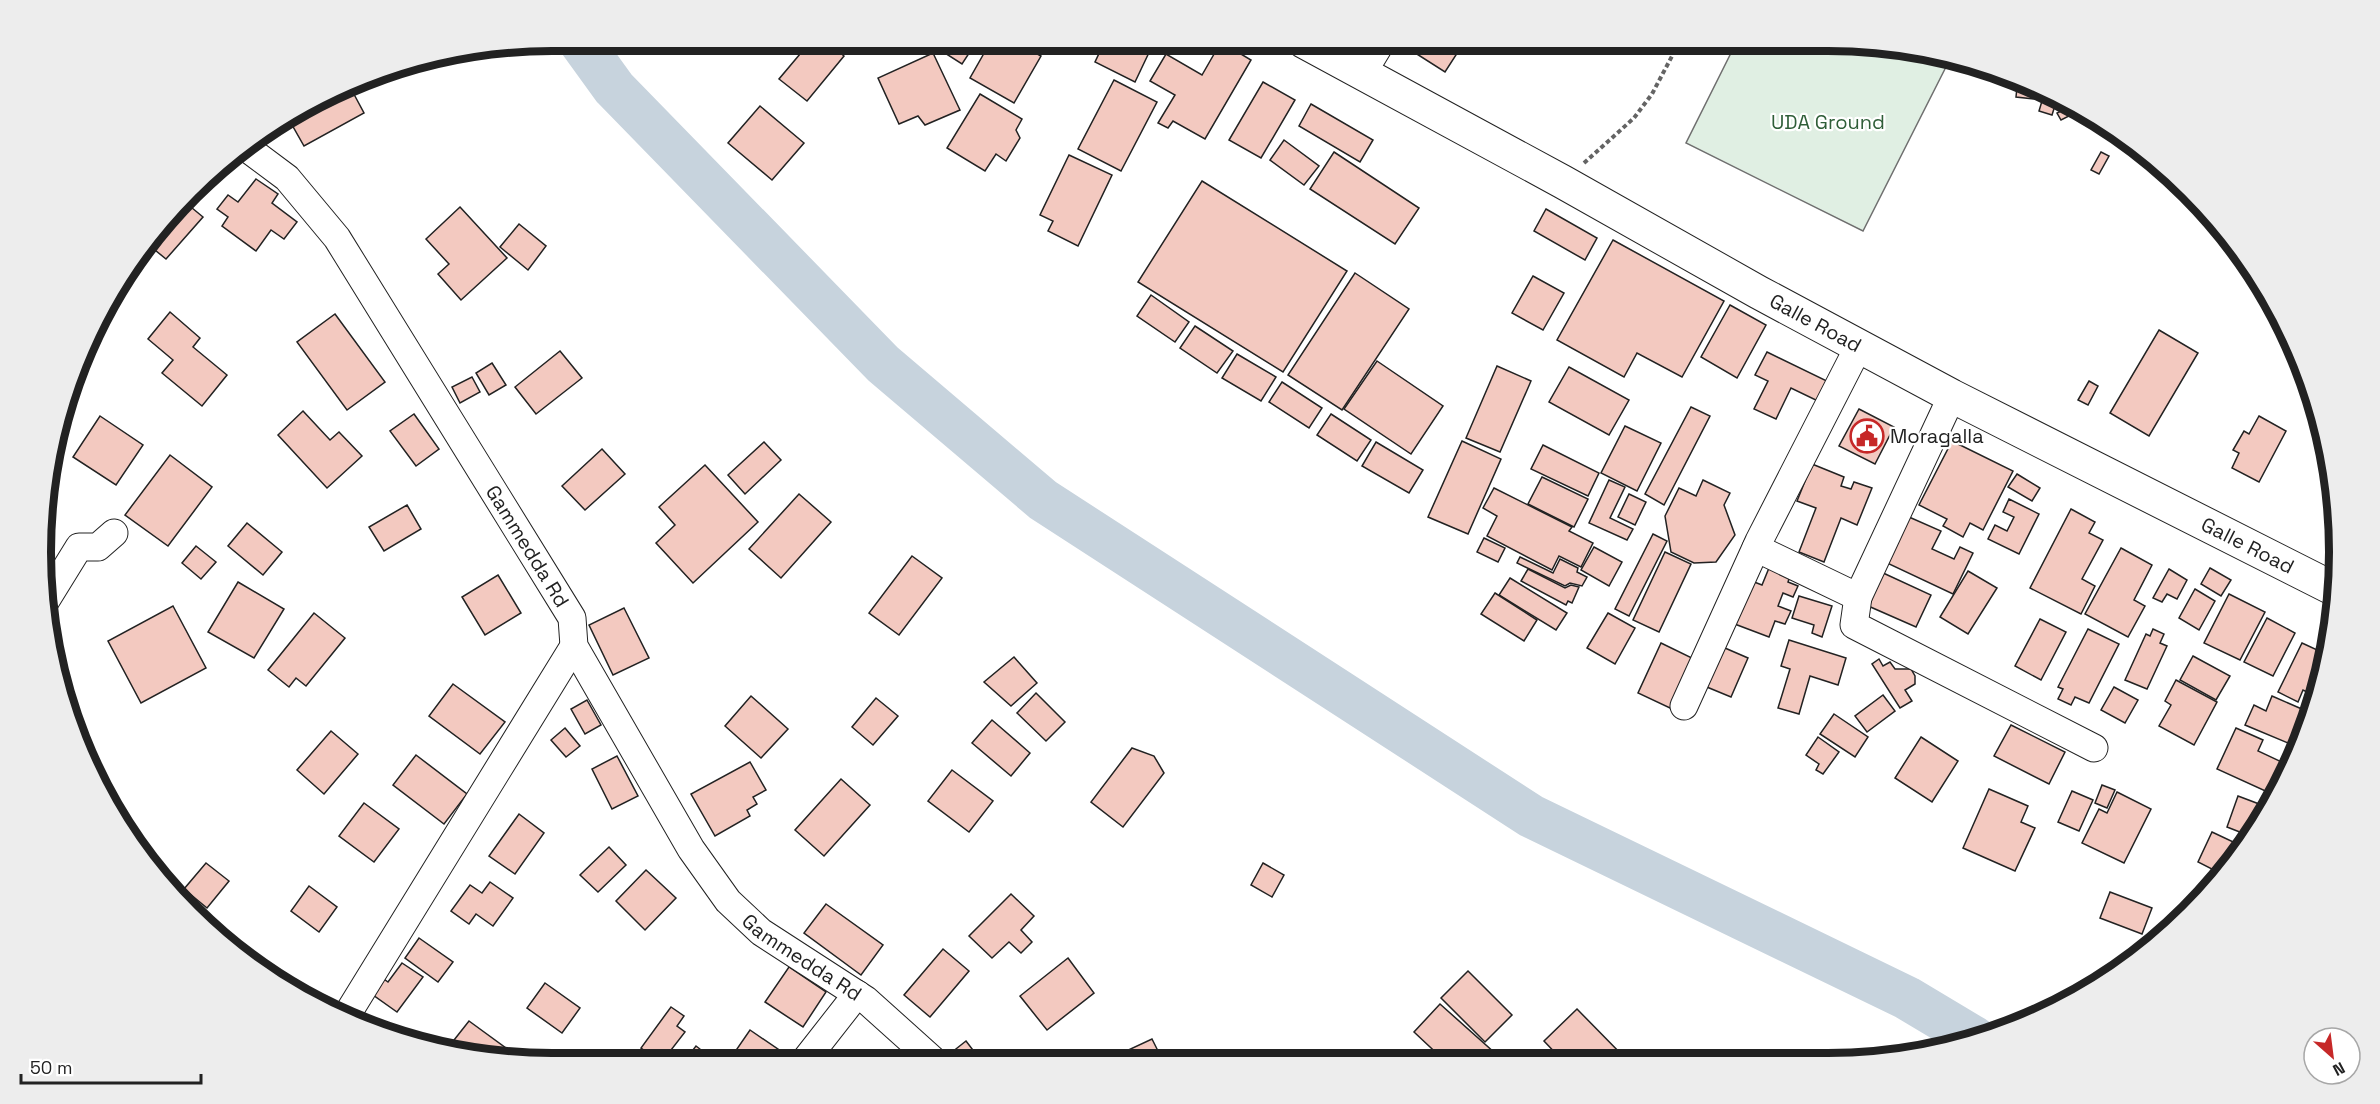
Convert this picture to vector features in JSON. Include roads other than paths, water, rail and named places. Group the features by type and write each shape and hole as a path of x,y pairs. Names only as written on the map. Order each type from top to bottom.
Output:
{"highway":[{"name":"Galle Road","path":"1322,51 1563,182 1758,292 1952,396 2328,586"}],"street":[{"path":"1362,74 1376,51"},
{"name":"Gammedda Rd","path":"252,152 287,178 337,238 572,618 574,646 690,849 728,901 761,932 857,994 925,1053"},
{"path":"1684,706 1756,548 1859,346"},
{"path":"1952,396 1858,597 1854,625 2094,748"},
{"path":"52,590 79,548 98,547 114,533"},
{"path":"1756,548 1858,597"},
{"path":"350,1010 574,646"},
{"path":"811,1053 857,994"}],"waterway":[{"path":"587,51 614,88 883,364 1043,500 1531,816 1907,998 1966,1033"}],"place":[{"name":"Moragalla","path":"1867,436"}],"park label":[{"name":"UDA Ground","path":"1828,122"}]}
